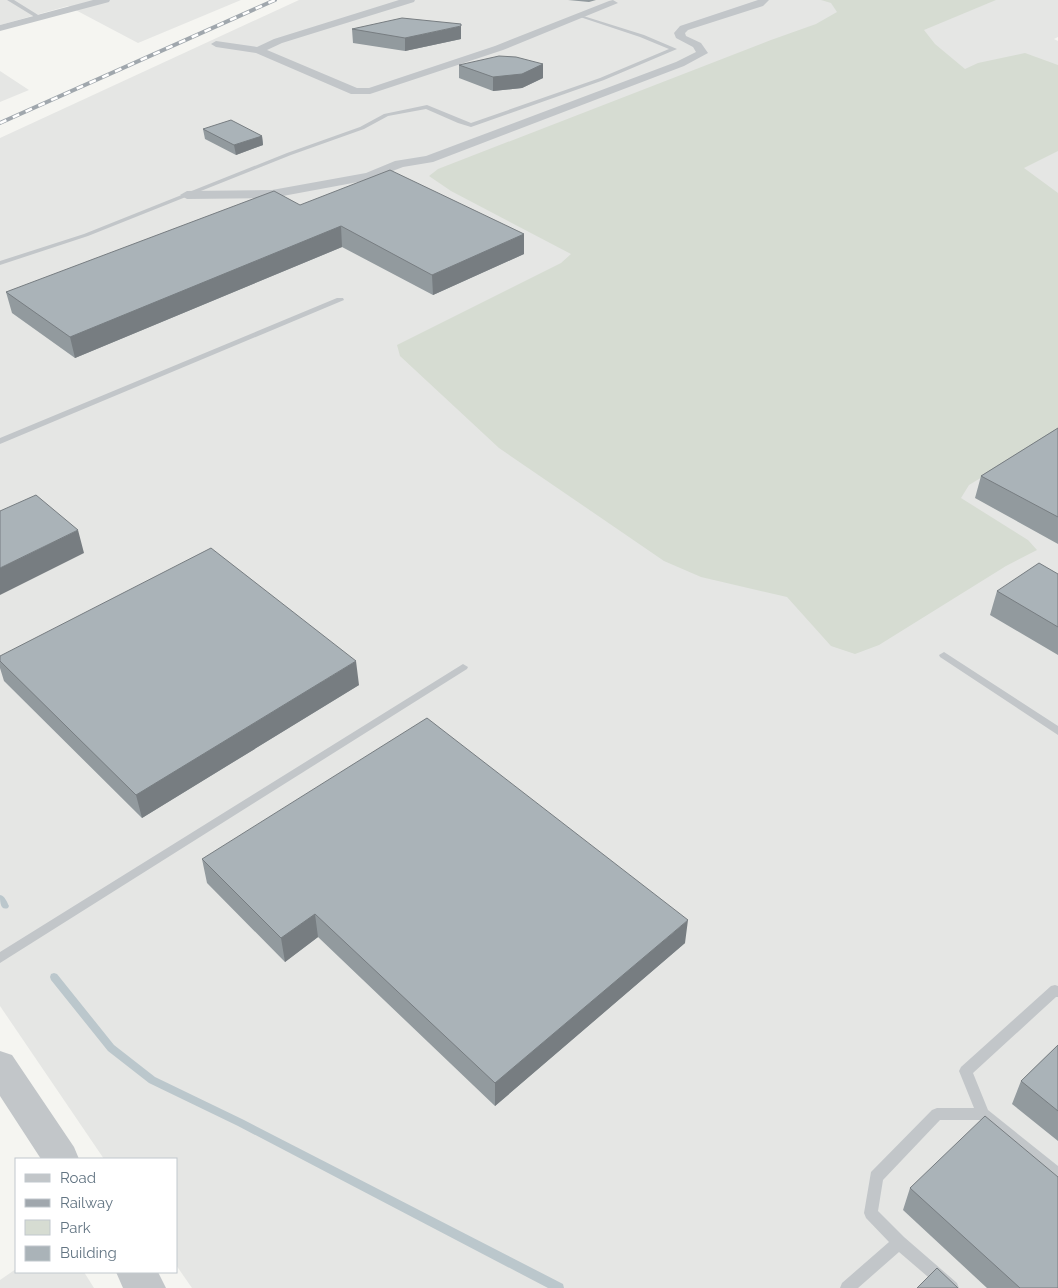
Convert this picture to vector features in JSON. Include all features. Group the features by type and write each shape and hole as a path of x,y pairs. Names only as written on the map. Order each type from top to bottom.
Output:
{"street":[{"path":"0,28 105,0"},
{"path":"258,50 278,41 410,0"},
{"path":"187,195 272,194 369,176 400,164 429,159 680,64 702,53 697,45 681,38 679,33 684,28 760,4 764,0"},
{"path":"216,44 258,50 355,92 370,91 500,48 613,3"},
{"path":"0,1066 60,1158"},
{"path":"136,1273 146,1288"}],"lane":[{"path":"10,0 40,18"},
{"path":"0,263 86,235 362,128 386,115 427,107 471,125 602,79 674,49 579,15"},
{"path":"0,441 340,300"},
{"path":"944,655 1058,731"},
{"path":"0,958 463,667"},
{"path":"1058,992 1055,990 966,1071 983,1114 1058,1175"},
{"path":"952,1288 899,1242 871,1213 876,1177 937,1114 983,1114"},
{"path":"847,1288 899,1242"}],"shaded area":[{"path":"0,0 241,0 138,43 68,6 0,25"},
{"path":"299,0 1058,0 1058,37 1054,39 1058,41 1058,1288 192,1288 178,1268 178,1158 103,1158 0,1006 0,138"},
{"path":"0,71 29,90 0,102"},
{"path":"15,1270 15,1273 85,1273 94,1288 0,1288 0,1280"}],"green space":[{"path":"821,0 996,0 924,30 935,44 965,69 978,63 1025,53 1058,65 1058,151 1024,168 1058,193 1058,431 969,485 961,498 1028,540 1037,550 1006,566 879,645 855,654 831,646 787,597 701,577 664,561 499,448 400,356 397,345 561,263 571,254 451,191 429,176 438,169 816,24 837,12 831,3"}],"building":[{"path":"402,18 461,24 461,26 405,38 352,29"},
{"path":"499,56 516,57 543,64 522,74 493,77 459,65"},
{"path":"231,120 262,136 234,145 203,129"},
{"path":"390,170 524,234 432,275 341,226 70,337 6,292 274,191 300,205"},
{"path":"1058,428 1058,517 981,476"},
{"path":"36,495 78,530 0,568 0,511"},
{"path":"211,548 356,661 136,795 0,661 0,656"},
{"path":"1039,563 1058,574 1058,627 997,591"},
{"path":"427,718 688,920 495,1083 315,914 281,938 202,859"},
{"path":"1058,1045 1058,1111 1021,1081"},
{"path":"985,1116 1058,1177 1058,1288 1020,1288 910,1188"},
{"path":"937,1268 958,1288 917,1288"}],"waterway":[{"path":"0,898 5,906"},
{"path":"54,977 111,1048 152,1080 241,1123 559,1288"}],"railway":[{"path":"0,123 275,0"}]}
